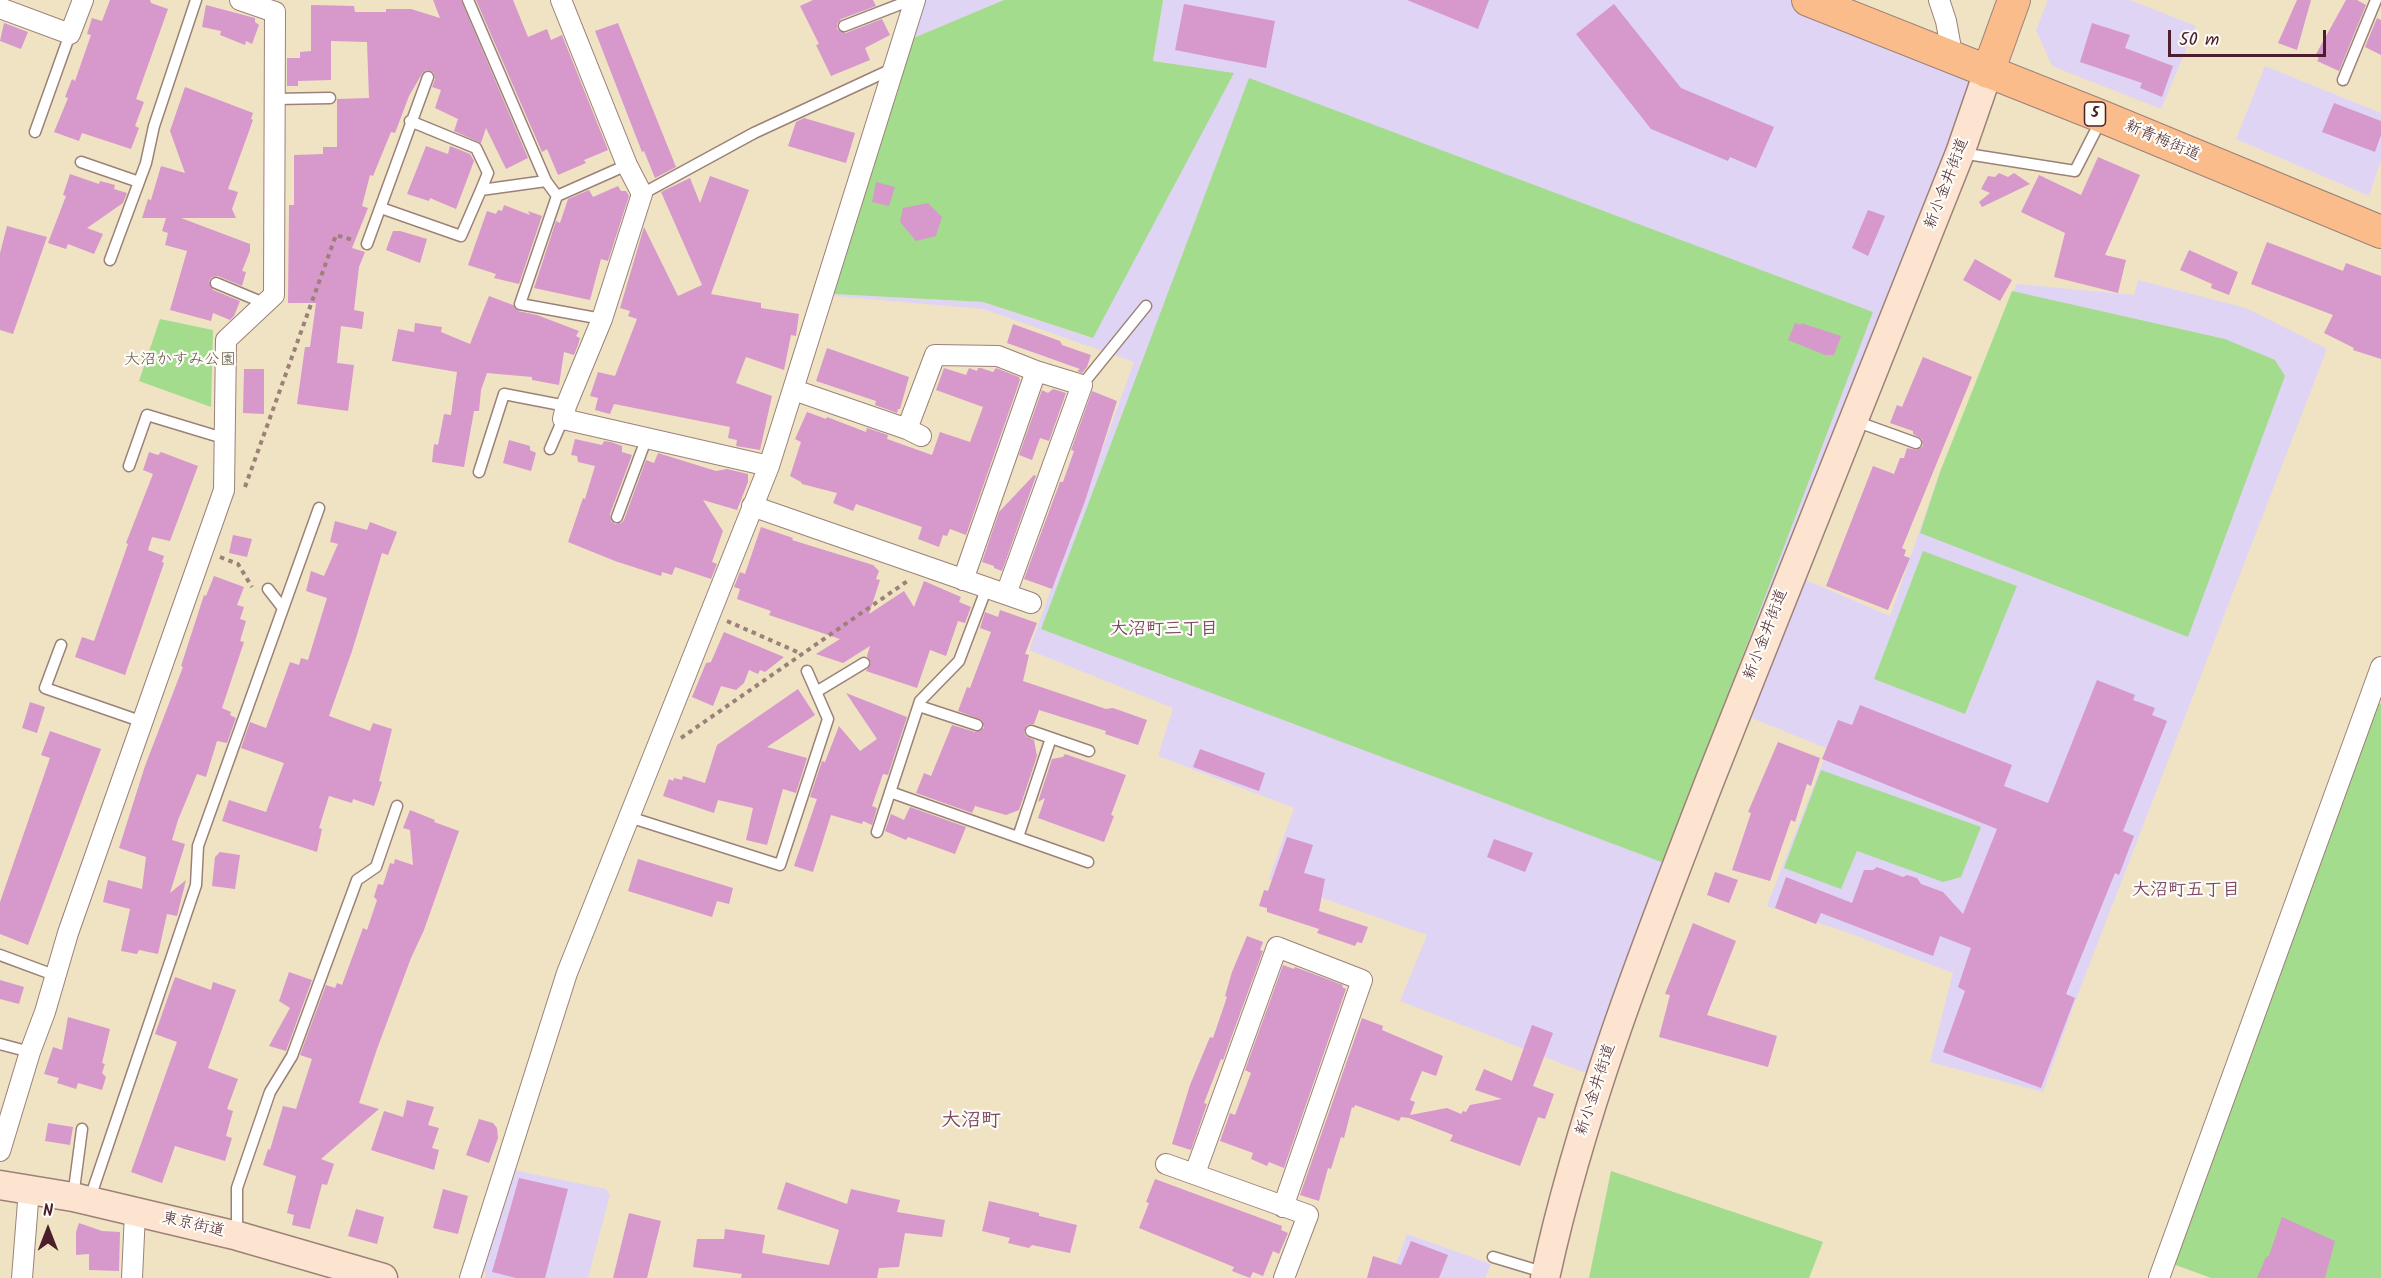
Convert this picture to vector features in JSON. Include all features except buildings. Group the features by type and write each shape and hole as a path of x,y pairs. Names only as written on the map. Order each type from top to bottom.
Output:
{"main road":[{"name":"新青梅街道","path":"1808,0 2103,117 2381,232"},
{"name":"新小金井街道","path":"1546,1276 1576,1152 1603,1067 1679,860 1960,153 2014,0"},
{"name":"東京街道","path":"0,1185 81,1199 238,1236 383,1278"}],"street":[{"path":"0,8 70,34 83,0"},
{"path":"0,1151 30,1052 45,1012 54,975 224,490 226,340 274,295 275,12 240,0"},
{"path":"561,0 627,165 642,194 602,319 565,413 647,437 769,466"},
{"path":"470,1278 567,973 769,466 913,0"},
{"path":"1939,0 1946,21 1953,59"},
{"path":"794,390 914,432 935,355 998,356 1082,385 1006,594"},
{"path":"963,580 1036,371"},
{"path":"753,506 1031,603"},
{"path":"2159,1278 2377,689 2381,667"},
{"path":"1195,1173 1277,947 1362,980 1282,1207"},
{"path":"1166,1164 1308,1215 1284,1278"},
{"path":"22,1278 29,1189"},
{"path":"132,1278 135,1213"}],"lane":[{"path":"110,260 146,163 154,126 196,0"},
{"path":"262,8 282,0"},
{"path":"468,0 546,181 557,196"},
{"path":"844,26 913,0"},
{"path":"2343,80 2376,0"},
{"path":"35,132 70,34"},
{"path":"642,194 754,133 892,69"},
{"path":"367,244 428,77"},
{"path":"275,99 330,98"},
{"path":"1960,153 2075,171 2103,117"},
{"path":"381,208 460,236 488,173 476,148 410,122"},
{"path":"81,162 139,182"},
{"path":"602,319 520,304 557,196 627,165"},
{"path":"481,190 546,181"},
{"path":"216,283 264,303"},
{"path":"1082,385 1146,306"},
{"path":"479,472 504,394 565,413 550,449"},
{"path":"129,466 147,415 223,438"},
{"path":"1854,421 1916,443"},
{"path":"617,517 647,437"},
{"path":"81,1199 196,885 198,846 318,508"},
{"path":"877,832 920,701 960,661 987,587"},
{"path":"268,589 282,607"},
{"path":"61,645 45,688 143,722"},
{"path":"816,692 864,663"},
{"path":"629,817 780,865 828,719 807,671"},
{"path":"919,706 977,725"},
{"path":"1031,731 1089,751"},
{"path":"1018,837 1051,738"},
{"path":"890,792 1088,862"},
{"path":"238,1236 237,1188 270,1092 292,1056 357,880 376,867 397,806"},
{"path":"0,955 54,975"},
{"path":"0,1044 30,1052"},
{"path":"81,1199 82,1129"},
{"path":"1493,1257 1546,1276"}],"path":[{"path":"244,490 336,235 367,244"},
{"path":"224,546 220,557 238,564 253,588 268,589"},
{"path":"651,759 927,568"},
{"path":"710,614 803,654"}],"shaded area":[{"path":"915,0 1004,0 911,39 833,294 983,302 1092,338 1233,73 1153,61 1163,0 1808,0 1988,72 1792,574 1890,616 1940,472 2017,284 2134,295 2138,280 2246,308 2327,349 2078,994 2043,1092 1930,1062 1953,973 1843,931 1767,906 1828,749 1737,712 1599,1078 1400,1001 1427,935 1269,879 1294,808 1158,756 1173,708 1029,650 1134,362 983,309 822,295"},
{"path":"2048,0 2130,0 2196,26 2161,109 2052,66 2036,30"},
{"path":"2265,66 2381,113 2381,160 2369,196 2236,139"},
{"path":"513,1170 606,1189 610,1195 588,1278 486,1278 483,1264"},
{"path":"1407,1234 1491,1264 1485,1278 1391,1278"}],"green space":[{"path":"1004,0 1163,0 1153,61 1234,73 1093,338 983,302 833,294 911,39"},
{"path":"1249,78 1873,312 1664,863 1041,629"},
{"path":"2012,291 2225,339 2275,360 2285,376 2188,637 1920,533 1940,472"},
{"name":"大沼かすみ公園","path":"160,319 213,330 211,407 139,381"},
{"path":"1923,551 2017,586 1965,714 1874,679"},
{"path":"2371,701 2381,704 2381,1278 2211,1278 2170,1263"},
{"path":"1821,770 1981,827 1961,877 1943,882 1857,851 1841,889 1784,868"},
{"path":"1611,1171 1823,1242 1809,1278 1589,1278"}],"district":[{"name":"大沼町三丁目","path":"1164,631"},
{"name":"大沼町五丁目","path":"2186,892"},
{"name":"大沼町","path":"971,1123"}]}
